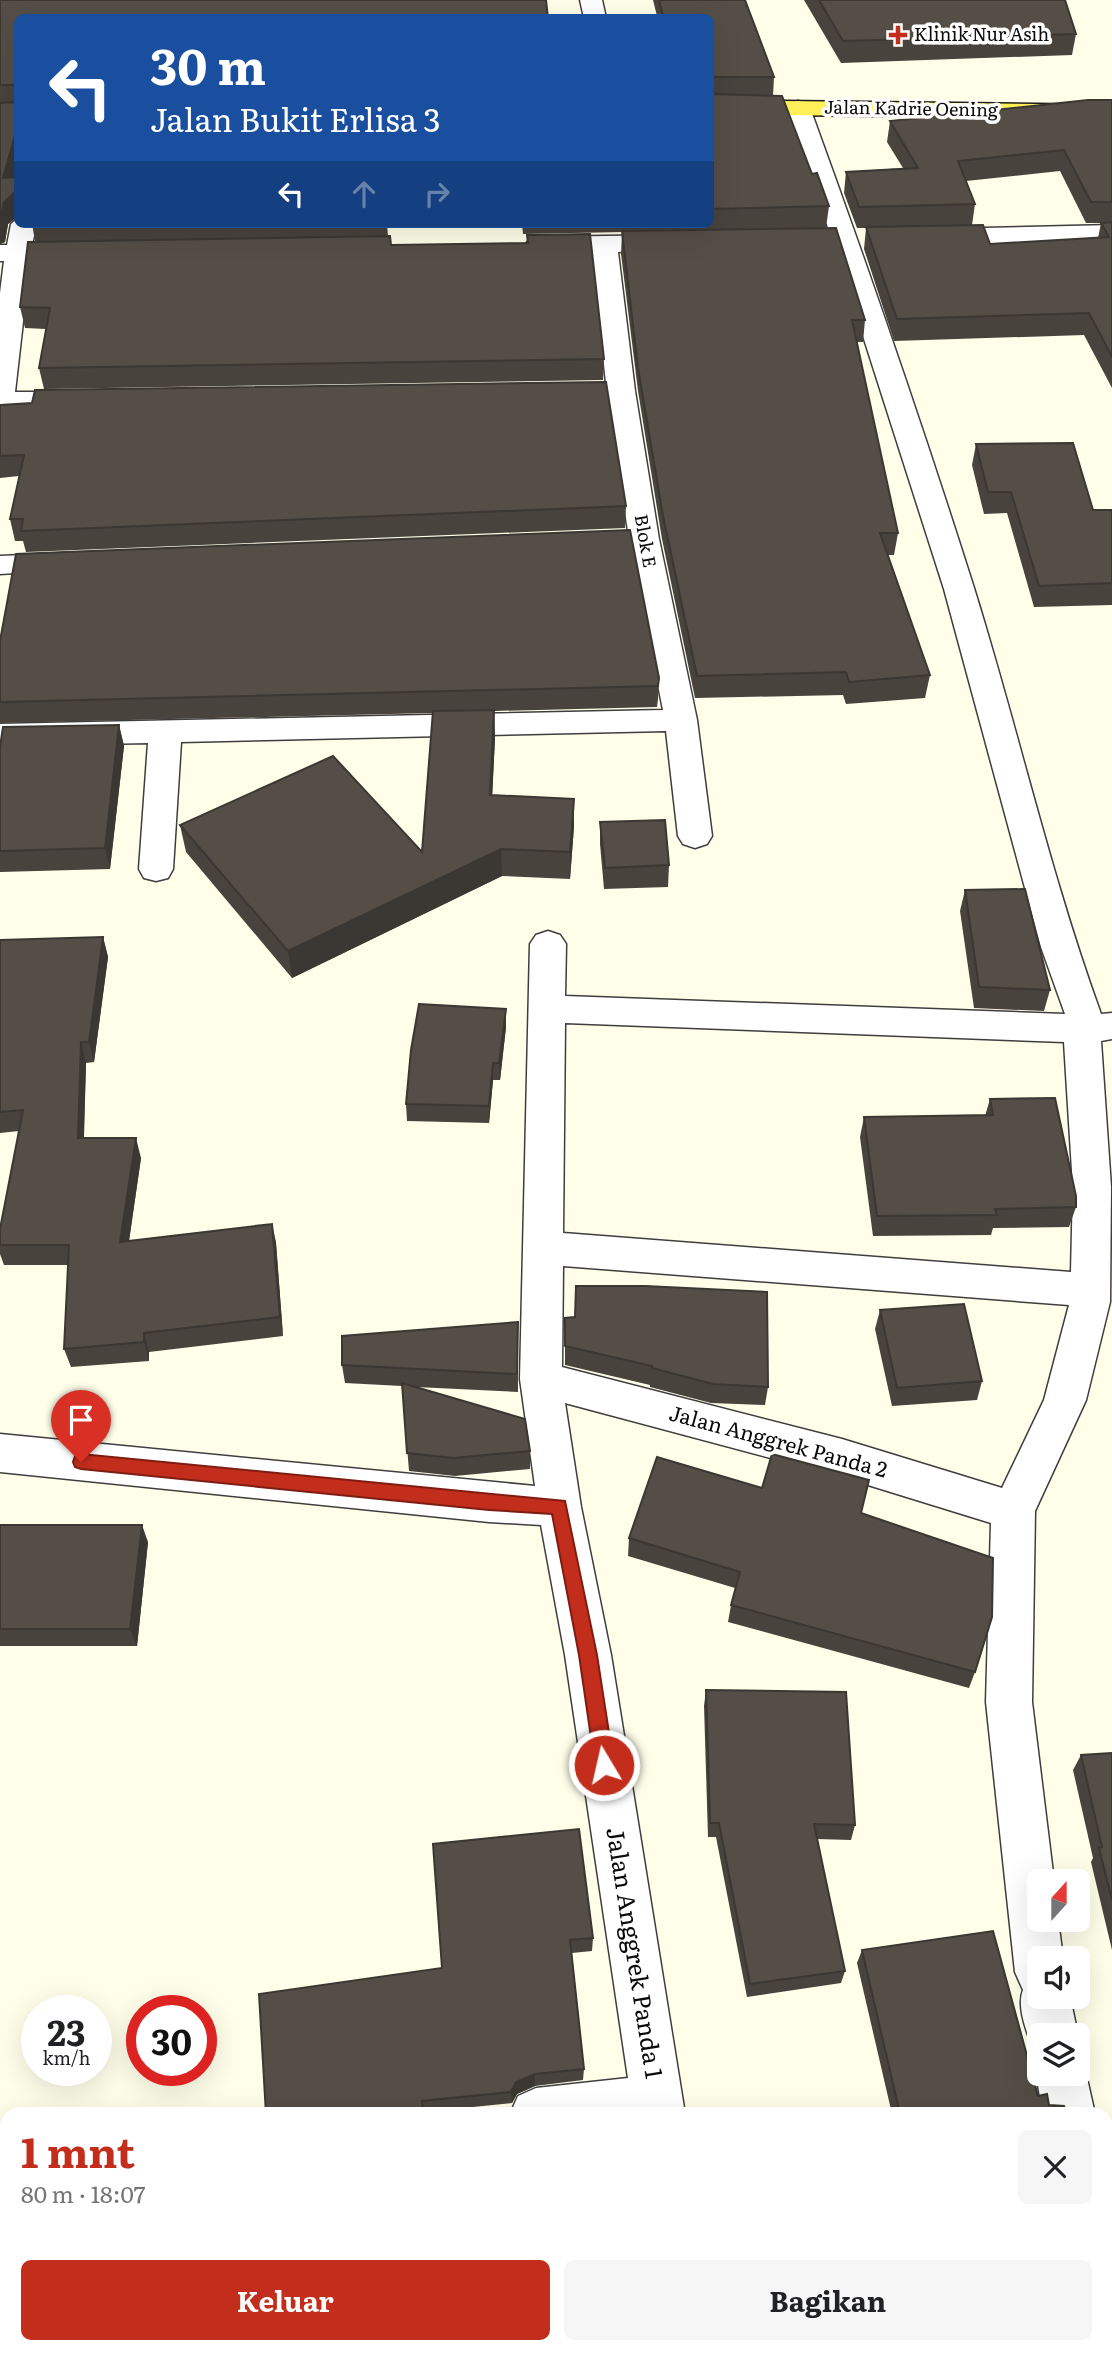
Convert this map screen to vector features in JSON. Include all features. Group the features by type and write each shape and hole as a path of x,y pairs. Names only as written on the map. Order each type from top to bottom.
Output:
{"main road":[{"name":"Jalan Kadrie Oening","path":"714,107 1112,112"}],"street":[{"path":"798,108 845,239 958,589 1059,947 1100,1028"},
{"path":"22,228 9,252 0,403 111,400"},
{"path":"912,237 1112,233"},
{"path":"520,246 697,242"},
{"name":"Blok E","path":"604,244 621,391 644,539 681,720 695,836"},
{"path":"9,252 101,251"},
{"path":"524,393 621,391"},
{"path":"548,543 644,539"},
{"path":"0,565 96,561"},
{"path":"0,735 681,720"},
{"path":"156,869 165,733"},
{"name":"Jalan Anggrek Panda 1","path":"548,944 541,1378 559,1507 588,1655 658,2107"},
{"path":"547,1009 1100,1028"},
{"path":"1037,1946 1009,1702 1013,1511 1065,1400 1090,1301 1092,1187 1082,1046 1083,1036 1100,1028"},
{"path":"543,1248 1090,1290"},
{"name":"Jalan Anggrek Panda 2","path":"541,1378 842,1458 1013,1511"},
{"path":"0,1453 475,1501 559,1507"},
{"path":"1063,2086 1068,2107"}],"building":[{"path":"0,0 546,0 548,14 14,14 14,85 0,85"},
{"path":"659,0 745,0 774,77 714,77 714,14 662,14"},
{"path":"819,0 1065,0 1076,34 843,41"},
{"path":"714,94 782,96 812,174 817,173 829,206 714,209"},
{"path":"1088,100 1112,100 1112,202 1091,202 1064,150 958,161 975,204 859,207 846,172 918,168 890,121"},
{"path":"14,102 14,139 3,178 14,177 14,193 4,202 0,220 0,103"},
{"path":"1112,222 1112,357 1089,313 897,319 866,227 983,225 990,244 1109,237 1101,223"},
{"path":"836,228 865,320 852,320 898,533 880,533 930,675 849,682 846,672 697,676 663,516 638,368 622,231"},
{"path":"590,234 604,359 39,368 50,308 20,307 28,242 390,236 391,245 528,243 527,235"},
{"path":"606,382 626,506 21,531 23,519 10,519 24,455 0,456 0,405 32,403 35,390"},
{"path":"1073,443 1093,510 1112,510 1112,583 1039,586 1011,492 988,492 976,444"},
{"path":"630,530 659,678 658,686 0,702 0,641 16,554"},
{"path":"494,710 490,795 574,799 570,852 501,849 288,951 180,825 333,756 422,852 433,711"},
{"path":"119,725 105,848 0,851 0,747 3,727"},
{"path":"665,820 669,865 605,868 600,822"},
{"path":"1025,889 1050,990 979,987 965,890"},
{"path":"103,937 89,1042 81,1042 78,1138 136,1138 120,1242 272,1224 280,1317 144,1333 144,1342 64,1349 69,1245 0,1245 0,1229 23,1110 0,1112 0,940"},
{"path":"419,1004 506,1009 499,1063 493,1063 489,1106 406,1104"},
{"path":"1055,1098 1076,1207 995,1209 997,1215 877,1216 864,1117 993,1115 990,1099"},
{"path":"576,1286 645,1286 767,1292 768,1387 713,1384 652,1366 565,1346 565,1318 575,1317"},
{"path":"964,1304 982,1381 897,1388 880,1310"},
{"path":"518,1322 517,1374 342,1365 342,1336"},
{"path":"402,1383 525,1419 530,1451 453,1458 407,1453"},
{"path":"772,1454 869,1480 861,1513 993,1558 992,1617 975,1672 731,1605 740,1572 629,1538 657,1457 762,1488"},
{"path":"0,1525 142,1525 130,1629 0,1629"},
{"path":"706,1690 846,1692 855,1825 814,1824 845,1971 750,1984 719,1823 710,1823"},
{"path":"1112,1753 1112,1900 1081,1755"},
{"path":"579,1829 593,1938 570,1940 584,2069 535,2074 516,2082 511,2092 422,2101 423,2107 266,2107 259,1994 442,1968 433,1844"},
{"path":"993,1931 1027,2056 1027,2086 1035,2086 1038,2096 1047,2094 1049,2105 1064,2107 898,2107 862,1950"}],"place":[{"name":"Klinik Nur Asih","path":"898,35"}],"route":[{"path":"81,1462 489,1503 559,1507 588,1655 604,1765"}]}
